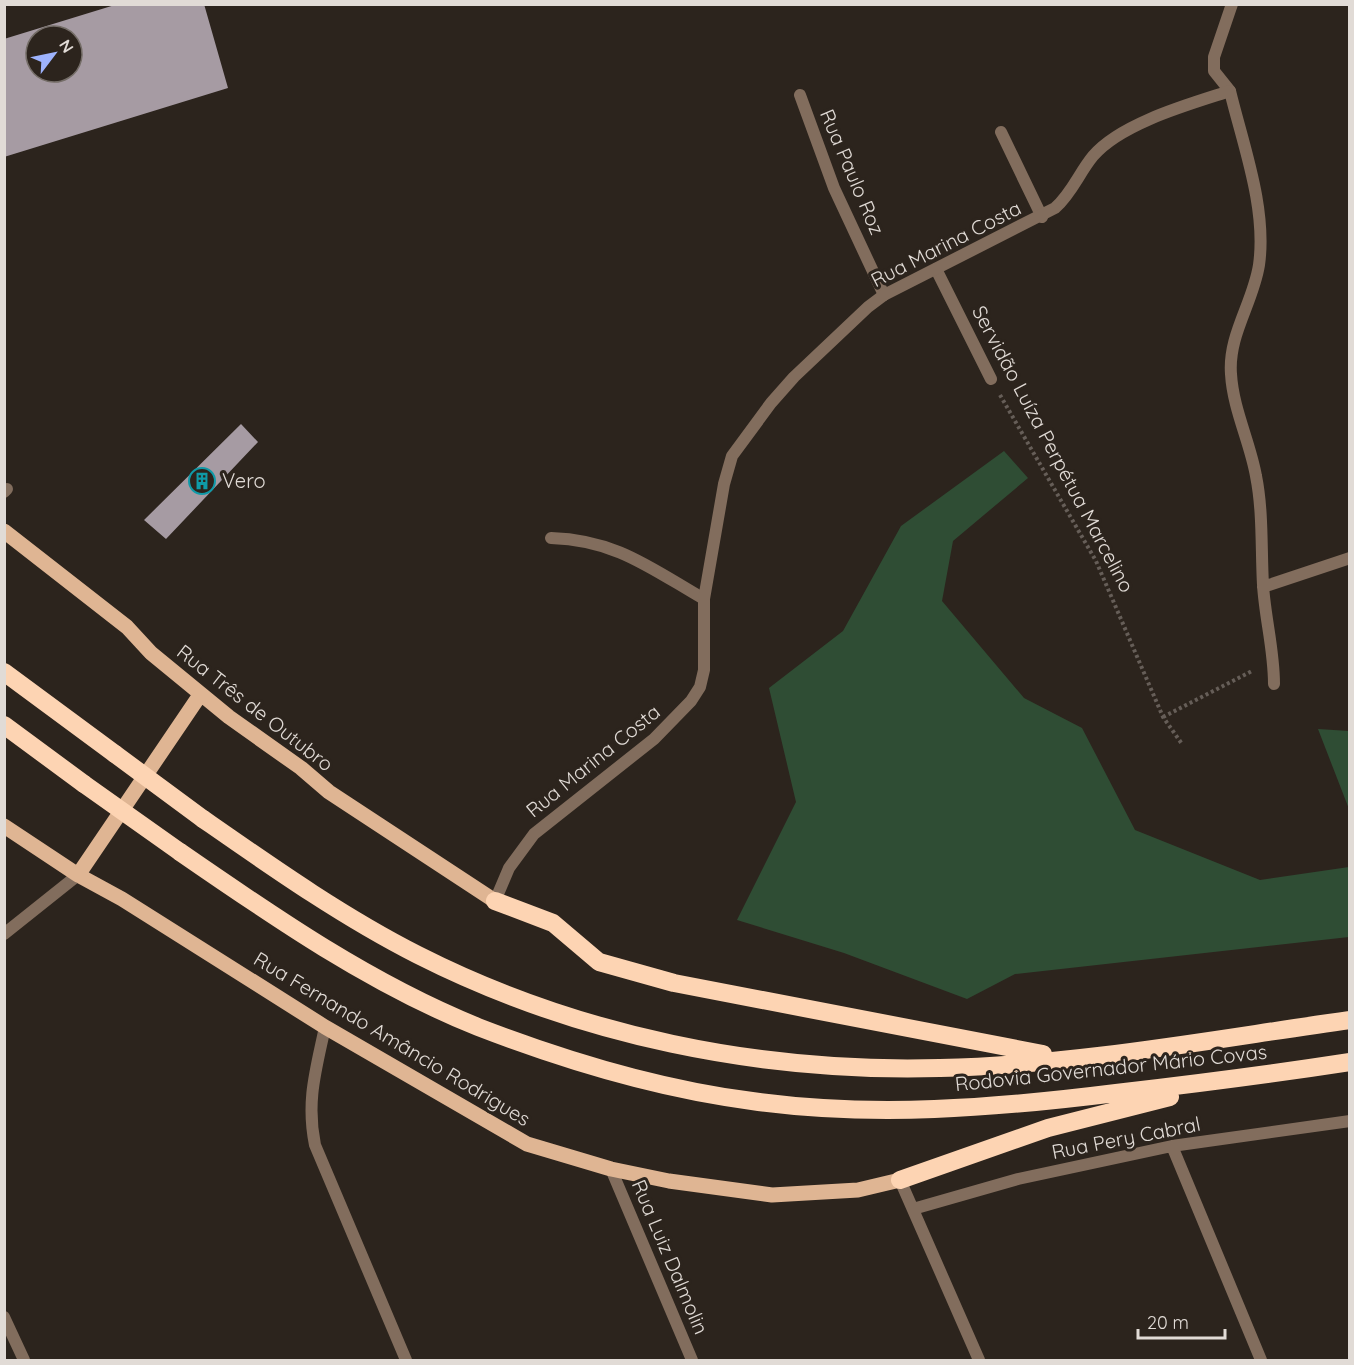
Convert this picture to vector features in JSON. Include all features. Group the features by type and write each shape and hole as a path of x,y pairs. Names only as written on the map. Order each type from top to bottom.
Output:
{"highway":[{"name":"Rodovia Governador Mário Covas","path":"4,672 202,819 349,916 418,955 486,986 563,1016 739,1057 840,1068 941,1068 1069,1059 1350,1020"},
{"name":"Rodovia Governador Mário Covas","path":"4,725 180,852 310,941 401,990 487,1030 572,1060 665,1086 753,1102 841,1109 911,1110 1023,1104 1242,1078 1350,1062"},
{"path":"495,901 553,923 599,962 674,982 1069,1059"},
{"path":"900,1180 1048,1128 1242,1078"}],"main road":[{"name":"Rua Três de Outubro","path":"4,531 127,627 150,653 200,695 301,768 329,792 495,901"},
{"path":"78,876 200,695"},
{"name":"Rua Fernando Amâncio Rodrigues","path":"4,826 78,876 122,899 325,1027 527,1144 611,1169 688,1184 772,1195 858,1190 900,1180"}],"street":[{"path":"1232,4 1214,57 1215,71 1230,90 1256,201 1259,265 1234,337 1230,370 1231,386 1258,486 1263,587 1274,659 1274,684"},
{"name":"Rua Marina Costa","path":"495,901 509,868 534,834 654,739 691,701 700,687 704,670 705,599 724,484 732,456 771,403 794,377 868,307 884,296 1042,217 1068,197 1094,155 1117,137 1155,116 1230,90"},
{"name":"Rua Paulo Roz","path":"800,95 834,188 884,296"},
{"path":"1001,132 1042,217"},
{"name":"Servidão Luíza Perpétua Marcelino","path":"936,269 991,379"},
{"path":"551,538 579,539 616,550 705,599"},
{"path":"1263,587 1350,558"},
{"path":"4,934 78,876"},
{"path":"325,1027 310,1096 310,1120 315,1145 406,1360"},
{"name":"Rua Pery Cabral","path":"913,1209 1018,1179 1172,1146 1350,1121"},
{"path":"1172,1146 1261,1360"},
{"name":"Rua Luiz Dalmolin","path":"611,1169 692,1360"},
{"path":"900,1180 978,1360"},
{"path":"4,1317 24,1360"}],"path":[{"name":"Servidão Luíza Perpétua Marcelino","path":"991,379 1096,561 1163,717 1182,744"},
{"path":"1163,717 1274,659"}],"green space":[{"path":"1004,451 1028,478 953,541 942,601 1024,698 1082,728 1135,830 1260,880 1349,867 1349,937 1015,974 967,999 844,953 737,920 796,802 769,688 843,631 901,526"},
{"path":"1318,729 1349,731 1349,809"}],"building":[{"path":"118,4 204,4 228,88 4,157 4,39 24,33 24,84 84,84 84,24 53,24"},
{"name":"Vero","path":"241,424 258,442 166,539 144,520"}],"place":[{"name":"Vero","path":"202,481"}]}
